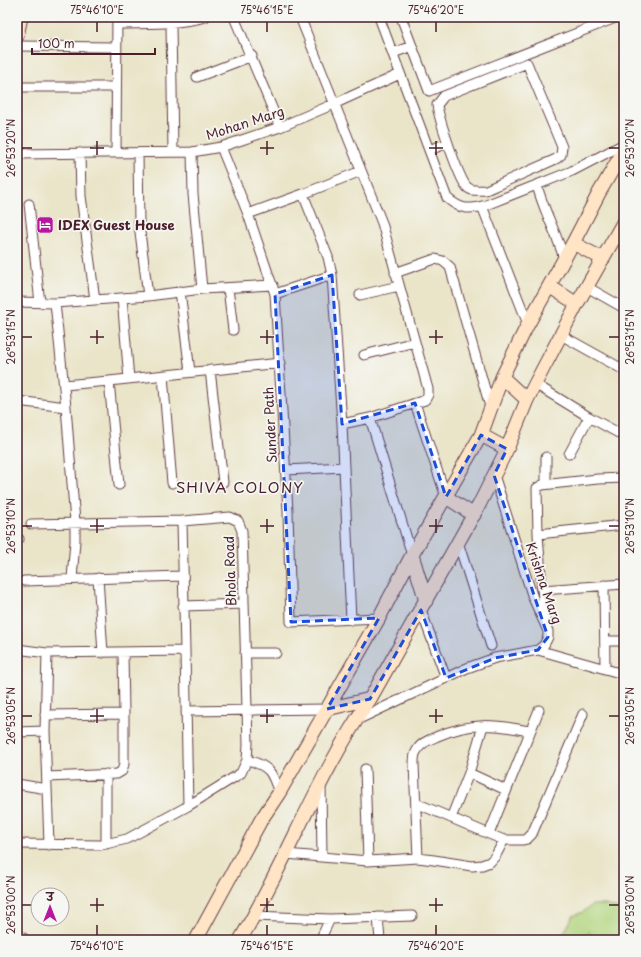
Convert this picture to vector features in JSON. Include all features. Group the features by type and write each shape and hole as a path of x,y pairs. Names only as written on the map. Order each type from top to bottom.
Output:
{"street":[{"path":"17,36 21,17"},
{"path":"116,153 117,20 171,23 188,22 205,17"},
{"path":"234,17 252,56 280,127"},
{"path":"300,17 382,223 428,389 428,395 425,400 370,418 342,424"},
{"path":"379,17 447,198 459,207 468,208 482,206 572,171 624,144"},
{"path":"401,17 429,91 618,17"},
{"path":"171,23 173,152"},
{"path":"17,46 116,46"},
{"path":"393,54 412,46"},
{"path":"197,77 252,56"},
{"path":"527,63 562,147 562,154 556,159 486,190 475,191 468,188 462,178 448,143 439,117 437,105 444,96 527,63"},
{"name":"Mohan Marg","path":"17,154 192,152 221,147 280,127 400,74"},
{"path":"17,87 116,87"},
{"path":"429,150 448,143"},
{"name":"Sunder Path","path":"221,147 248,214 274,290 286,470 291,622 379,618"},
{"path":"196,940 261,820 279,793 379,618 412,555 481,435 502,377 528,324 624,150"},
{"path":"192,152 194,202 202,289"},
{"path":"80,153 81,196 95,300"},
{"path":"138,153 139,224 148,296"},
{"path":"248,214 361,171"},
{"path":"537,185 541,200 560,245 564,259"},
{"path":"303,194 328,257 332,275 342,424 351,620"},
{"path":"29,204 40,303"},
{"path":"482,206 528,324"},
{"path":"240,940 286,854 321,780 355,720 370,699 474,515 507,449 535,384 577,304 603,259 620,240 624,221"},
{"path":"573,243 603,259"},
{"path":"395,273 435,259 443,261 450,267 491,410"},
{"path":"17,302 55,304 148,296 202,289 228,288 274,290 332,275"},
{"path":"360,295 399,286"},
{"path":"549,286 577,304"},
{"path":"587,287 624,308"},
{"path":"228,288 233,330"},
{"path":"180,292 190,372"},
{"path":"122,298 129,379"},
{"path":"55,304 64,385 75,522 72,579"},
{"path":"561,335 624,370"},
{"path":"364,355 415,342"},
{"path":"64,385 109,382 190,372 280,364"},
{"path":"210,370 223,482"},
{"path":"163,376 172,483"},
{"path":"502,377 527,400"},
{"path":"109,382 119,484"},
{"path":"535,384 589,417 624,436"},
{"path":"17,401 66,407"},
{"path":"415,403 446,497 474,515"},
{"path":"569,454 589,417"},
{"path":"370,418 412,555 423,605 446,678"},
{"path":"481,435 507,449"},
{"path":"546,457 546,484"},
{"path":"286,470 344,467"},
{"name":"Krishna Marg","path":"494,475 533,598 548,631 548,637 544,645 538,650"},
{"path":"548,631 542,590 538,534 537,488 546,484 598,478 624,478"},
{"name":"Bhola Road","path":"32,524 182,521 230,517 238,521 242,531 248,744 247,760"},
{"path":"182,521 188,806"},
{"path":"538,534 624,525"},
{"path":"458,542 491,646"},
{"path":"24,581 182,576"},
{"path":"98,578 103,653"},
{"path":"542,590 624,584"},
{"path":"604,585 605,669"},
{"path":"183,606 244,604"},
{"path":"605,641 624,641"},
{"path":"17,649 47,653 185,651"},
{"path":"355,720 468,668 495,658 538,650 623,674"},
{"path":"47,777 117,774 122,771 124,764 123,652"},
{"path":"47,653 45,731 49,845"},
{"path":"245,653 276,653"},
{"path":"186,711 327,709 370,699"},
{"path":"489,834 529,731 539,710"},
{"path":"45,715 124,714"},
{"path":"416,803 504,840 527,839 532,834 583,714"},
{"path":"418,858 414,764 415,752 423,743 454,730 468,726 509,727 529,731"},
{"path":"451,818 469,774 483,726"},
{"path":"17,732 45,731"},
{"path":"17,844 106,844 127,839 188,806 241,773 247,760 259,763 269,769 279,793"},
{"path":"365,769 368,861"},
{"path":"106,774 106,844"},
{"path":"469,774 506,790"},
{"path":"321,780 322,857"},
{"path":"17,784 47,789"},
{"path":"286,854 368,861 418,858 472,866 490,862 496,855 504,840"},
{"path":"254,916 330,919 412,916"},
{"path":"378,917 380,940"},
{"path":"320,940 330,919"},
{"path":"17,932 26,940"}],"highlighted area":[{"path":"332,275 342,424 415,403 446,497 481,435 507,449 494,475 548,637 538,650 495,658 446,678 421,610 370,699 327,709 379,618 291,622 275,294"}],"green space":[{"path":"592,905 606,905 615,908 624,908 624,940 591,940 589,931 578,940 563,940 561,938 573,916 583,912"}],"place":[{"name":"IDEX Guest House","path":"45,225"}],"district":[{"name":"SHIVA COLONY","path":"240,488"}]}
